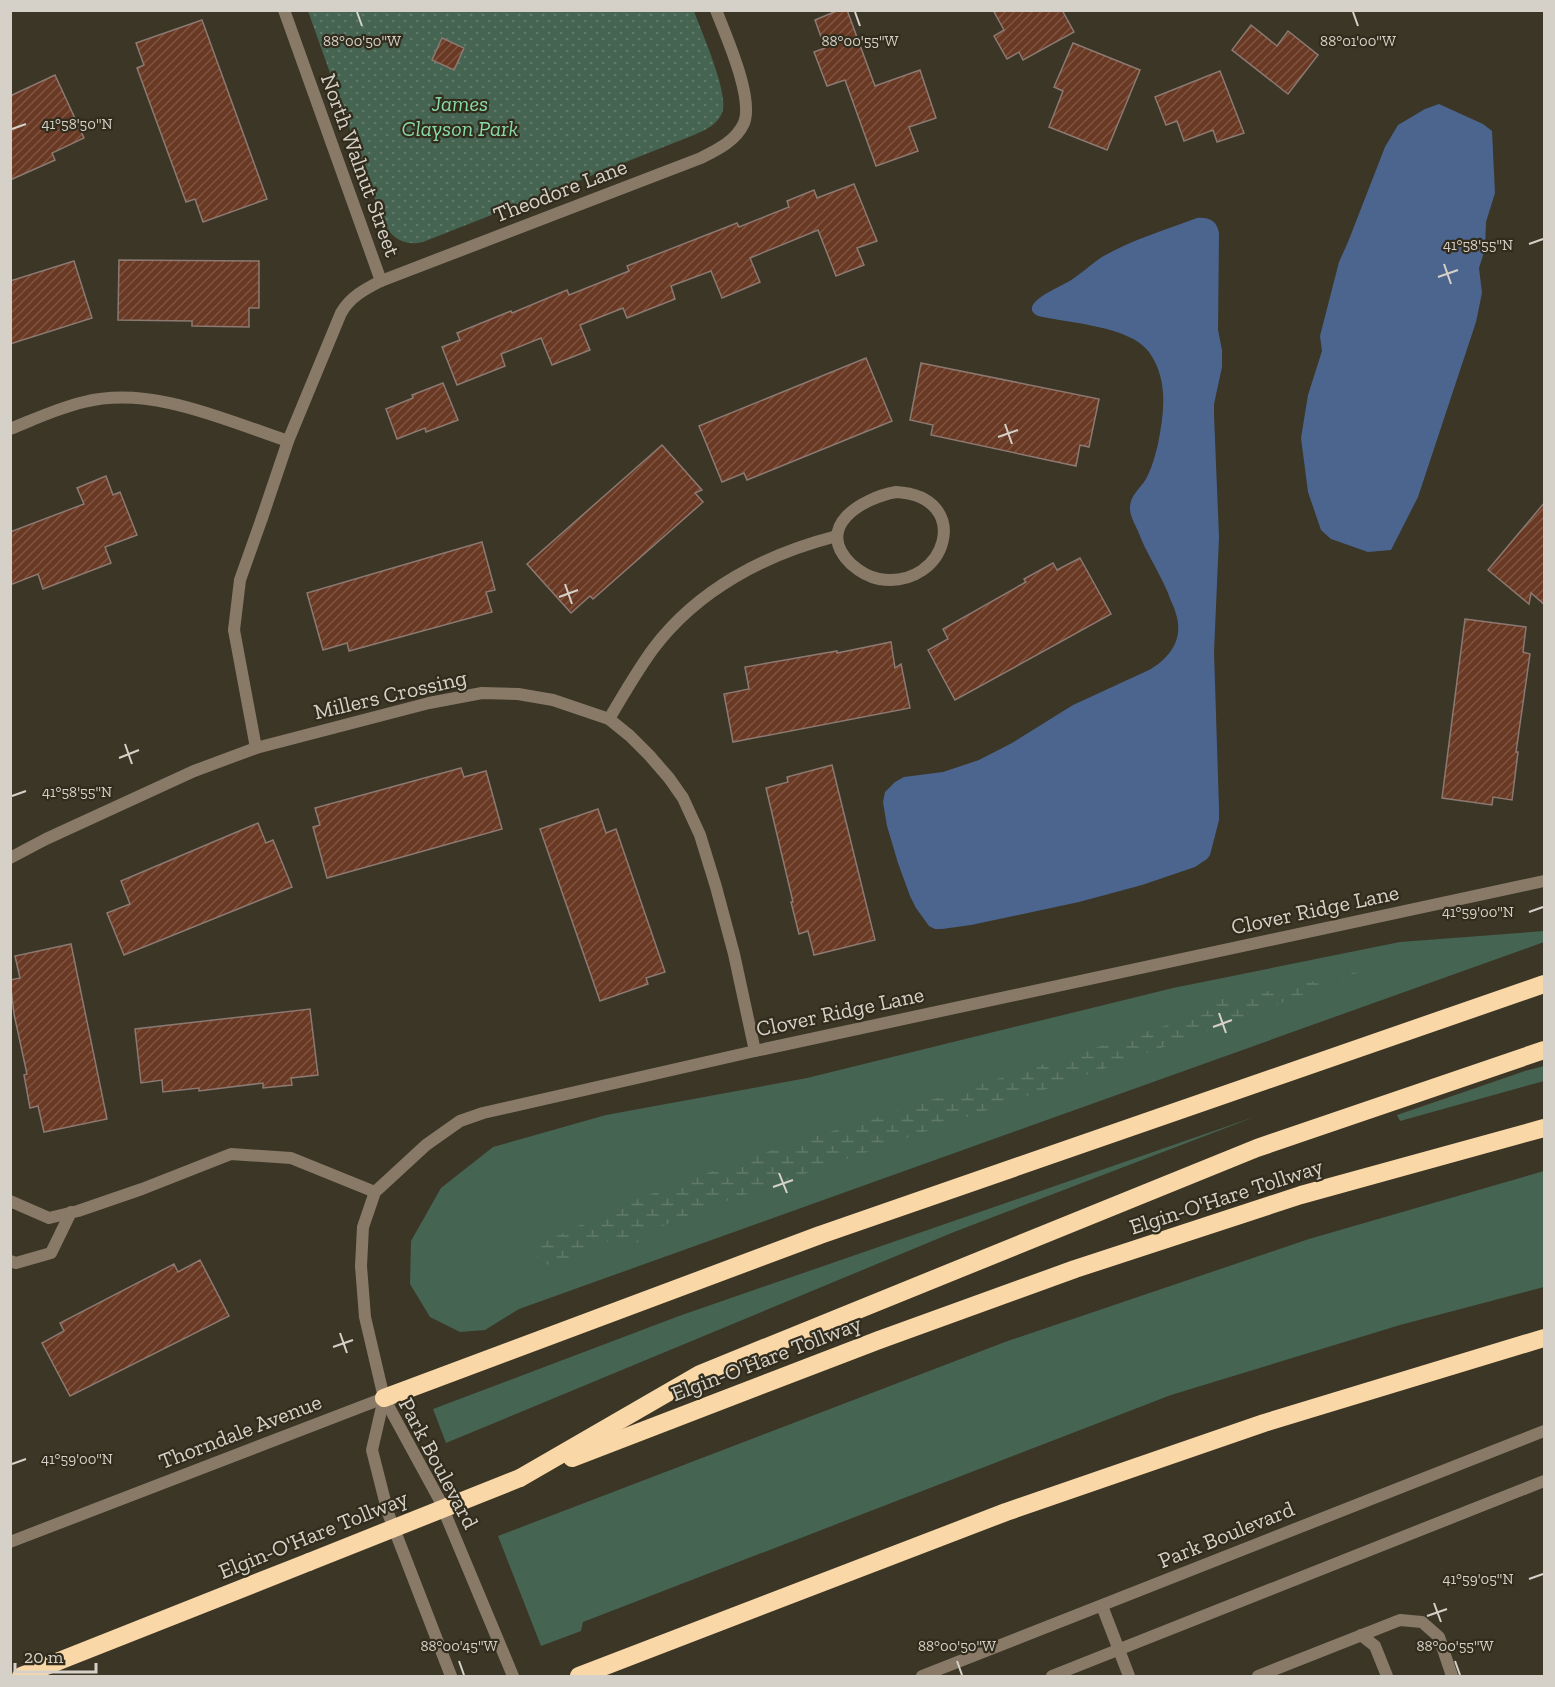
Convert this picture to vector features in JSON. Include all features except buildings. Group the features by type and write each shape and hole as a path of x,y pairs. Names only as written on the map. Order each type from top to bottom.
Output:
{"highway":[{"path":"384,1398 820,1235 1545,984"},
{"path":"520,1478 700,1374 1257,1148 1545,1050"},
{"name":"Elgin-O'Hare Tollway","path":"21,1677 520,1478 868,1344 1074,1269 1301,1195 1545,1128"},
{"path":"587,1673 1006,1512 1264,1423 1545,1338"}],"street":[{"name":"North Walnut Street","path":"256,748 234,630 240,580 288,441 343,309 363,290 381,280 284,10"},
{"name":"Theodore Lane","path":"381,280 701,158 729,142 744,123 746,109 744,92 716,10"},
{"path":"10,429 86,401 146,398 177,404 288,441"},
{"path":"896,492 918,495 933,505 942,521 944,535 942,548 931,564 909,576 887,580 873,578 853,566 844,554 837,536 844,518 862,503 896,492"},
{"path":"609,719 654,648 698,603 732,579 768,559 801,546 837,536"},
{"name":"Millers Crossing","path":"10,858 46,838 194,771 256,748 429,703 482,693 519,694 553,700 609,719 630,736 659,767 683,798 694,819 706,852 734,954 755,1051"},
{"name":"Clover Ridge Lane","path":"384,1398 365,1317 361,1266 363,1227 375,1192 426,1145 459,1121 483,1113 755,1051 1545,880"},
{"path":"10,1201 49,1218 142,1189 231,1154 291,1158 375,1192"},
{"path":"10,1261 16,1263 51,1253 71,1212"},
{"name":"Thorndale Avenue","path":"10,1542 384,1398"},
{"name":"Park Boulevard","path":"384,1398 372,1450 388,1513 451,1677"},
{"name":"Park Boulevard","path":"384,1398 439,1499 513,1677"},
{"name":"Park Boulevard","path":"922,1677 1545,1431"},
{"path":"1052,1677 1545,1481"},
{"path":"1102,1606 1129,1677"},
{"path":"1258,1677 1400,1620 1422,1622 1439,1637 1452,1677"},
{"path":"1361,1635 1375,1646 1387,1677"}],"green space":[{"name":"James Clayson Park","path":"308,11 694,11 719,78 722,113 714,124 694,135 423,242 403,242 393,236 382,219"},
{"path":"1544,931 1544,942 519,1309 485,1330 460,1332 430,1317 410,1284 411,1241 441,1188 493,1147 606,1115 807,1078 1173,988 1400,942"},
{"path":"1361,971 1252,1015 704,1209 645,1233 641,1241 626,1247 620,1240 588,1244 573,1260 548,1265 537,1256 536,1246 622,1205 745,1159 1205,1013 1219,999 1229,994 1239,1001 1251,993"},
{"path":"1544,1066 1544,1081 1400,1121 1397,1115 1525,1071"},
{"path":"1257,1116 954,1232 446,1443 433,1409 679,1316"},
{"path":"1544,1171 1544,1287 1400,1325 1171,1395 583,1622 581,1631 541,1646 498,1536 1005,1342 1309,1239"}],"water":[{"path":"1439,104 1483,124 1492,131 1495,193 1486,222 1485,249 1479,268 1482,293 1476,322 1418,497 1391,550 1368,552 1331,539 1321,530 1308,492 1301,438 1308,395 1322,351 1320,336 1339,262 1385,147 1398,125 1425,109"},
{"path":"1197,218 1212,221 1219,233 1218,330 1222,350 1222,367 1214,404 1219,537 1214,652 1219,820 1210,855 1195,867 1142,885 1079,902 971,925 935,929 929,926 910,896 887,826 883,802 885,792 904,777 943,772 979,760 1012,743 1073,705 1149,670 1169,654 1177,640 1178,623 1174,608 1141,539 1130,510 1133,497 1146,479 1156,453 1163,409 1160,374 1149,352 1128,336 1098,327 1038,316 1033,312 1032,307 1041,297 1113,251"}]}
